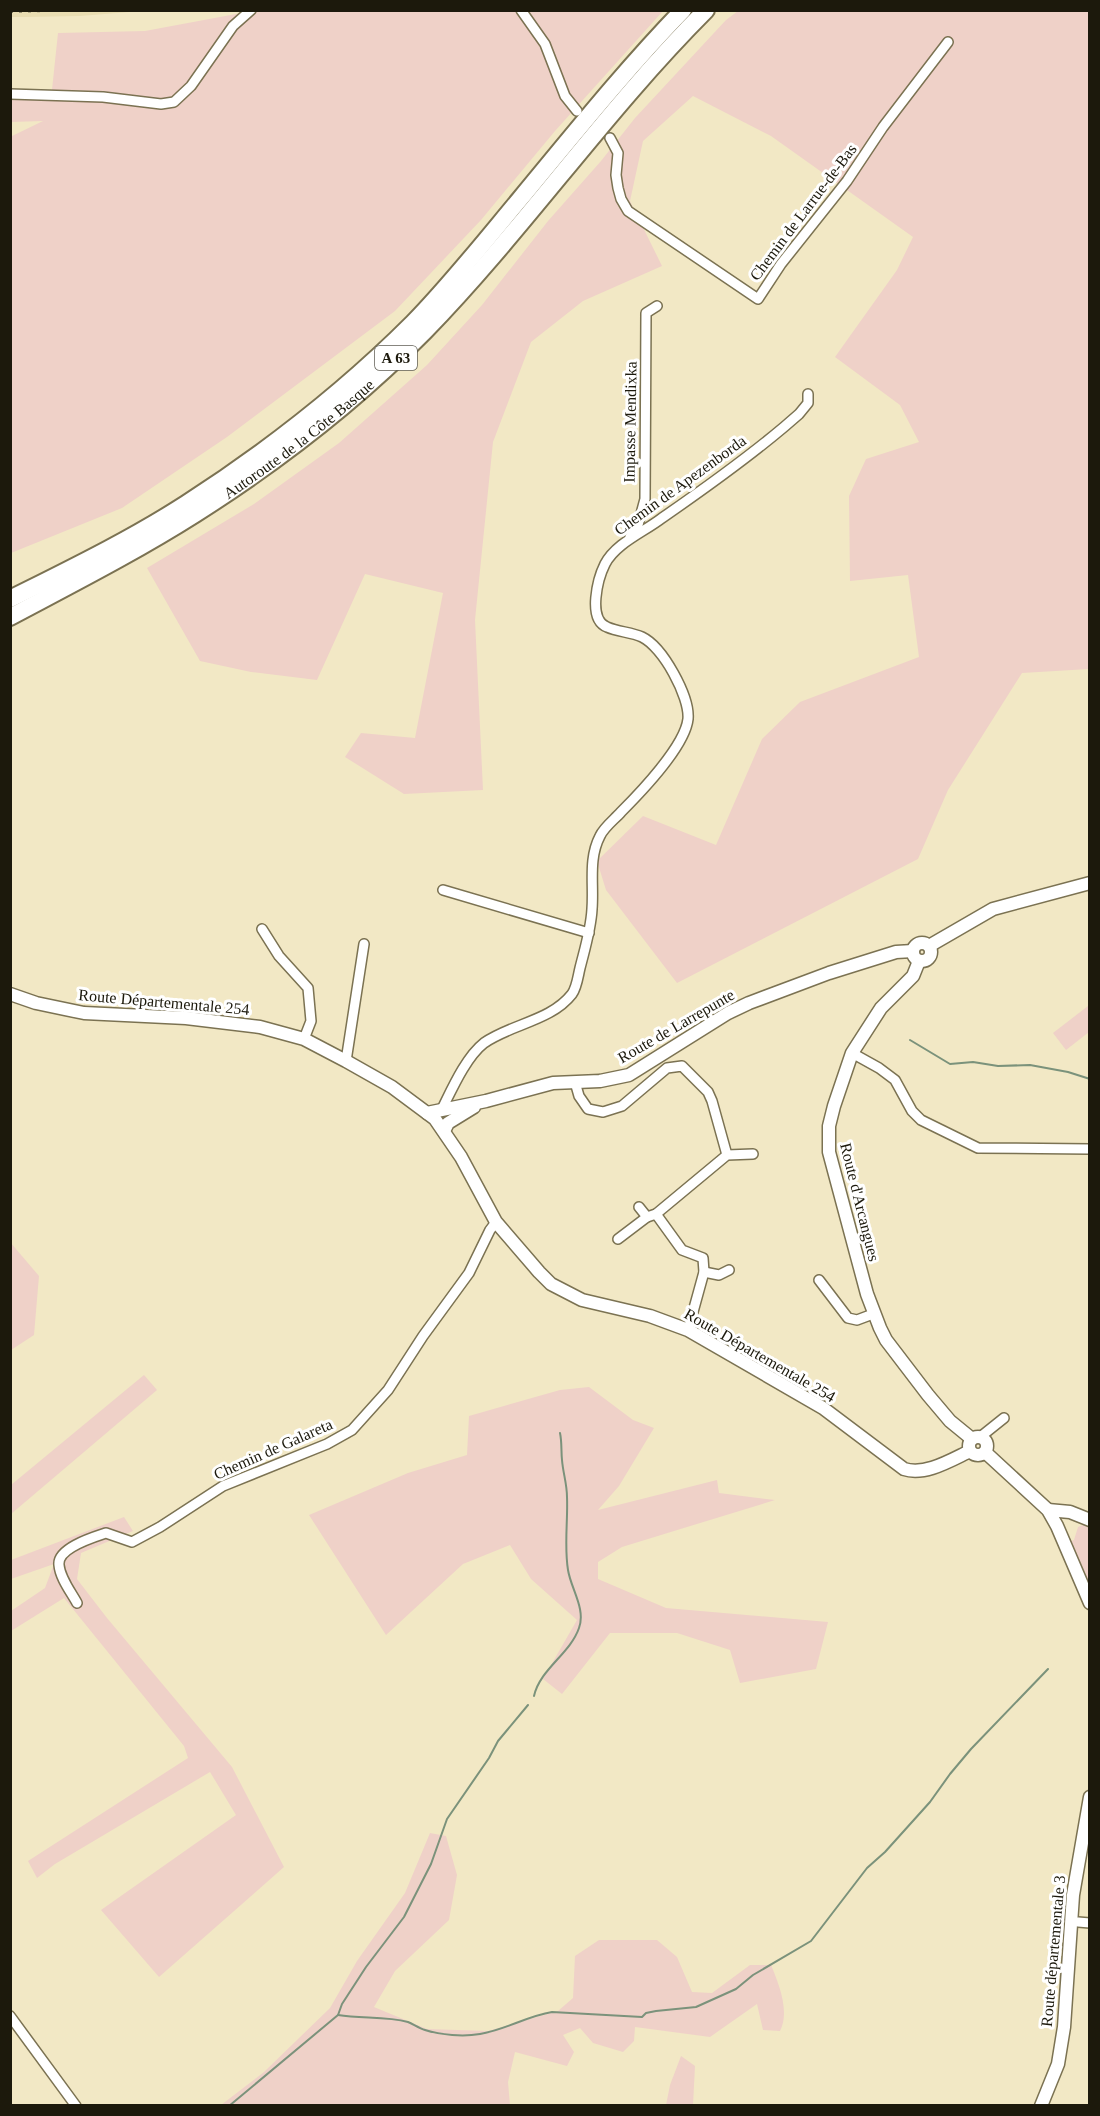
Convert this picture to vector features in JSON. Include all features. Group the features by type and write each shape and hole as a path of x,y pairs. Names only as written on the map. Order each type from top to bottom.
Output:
{"highway":[{"name":"Autoroute de la Côte Basque","path":"10,599 116,545 185,504 260,453 336,396 413,322 484,243 647,48 683,10"},
{"name":"Autoroute de la Côte Basque","path":"10,617 194,515 269,464 344,406 432,323 501,248 635,86 706,10"}],"street":[{"path":"10,94 103,98 161,104 174,102 191,86 233,26 251,10"},
{"path":"522,10 545,44 565,96 577,111"},
{"name":"Chemin de Larrue-de-Bas","path":"610,138 618,153 616,175 618,188 628,211 758,298 948,42"},
{"name":"Impasse Mendixka","path":"627,542 638,525 645,499 646,313 657,306"},
{"name":"Chemin de Apezenborda","path":"450,1111 454,1085 476,1051 484,1043 550,1012 573,992 589,933 592,908 591,868 593,853 600,834 648,785 676,747 688,720 686,702 671,669 658,649 644,638 604,627 599,620 595,596 604,565 613,553 627,542 662,519 773,436 799,414 808,402 808,394"},
{"name":"Route d'Arcangues","path":"974,1443 950,1421 928,1395 886,1340 873,1314 829,1152 829,1126 852,1053 881,1008 913,975 916,956 925,961 930,957 929,946 993,909 1089,883"},
{"path":"443,890 589,933"},
{"path":"262,929 279,956 308,988 311,1021 304,1040"},
{"path":"346,1061 364,944"},
{"name":"Route de Larrepunte","path":"427,1113 450,1111 553,1083 611,1080 629,1075 728,1013 749,1003 792,986 896,952 916,956"},
{"name":"Route Départementale 254","path":"10,994 36,1003 75,1011 229,1023 260,1027 304,1040 392,1087 427,1113 444,1131 461,1157 496,1222 551,1284 582,1300 650,1316 688,1330 822,1408 904,1469 913,1472 945,1463 974,1443"},
{"path":"852,1053 879,1068 894,1080 912,1111 921,1120 978,1148 1089,1149"},
{"path":"575,1082 579,1096 588,1109 603,1112 622,1106 667,1068 682,1066 708,1092 727,1155"},
{"name":"Route de Larrepunte","path":"444,1131 450,1111"},
{"path":"618,1239 651,1216 727,1155 753,1154"},
{"path":"639,1207 651,1216 682,1250 703,1257 704,1272 688,1330"},
{"name":"Chemin de Galareta","path":"77,1603 63,1578 59,1565 60,1557 64,1552 82,1541 106,1533 132,1542 160,1527 223,1486 327,1444 352,1430 388,1390 423,1336 469,1273 496,1222"},
{"path":"704,1272 719,1275 729,1270"},
{"path":"819,1280 848,1318 857,1320 873,1314"},
{"path":"1004,1418 974,1443 976,1455 985,1452 1048,1510 1057,1526 1089,1604"},
{"path":"1048,1510 1070,1512 1089,1521"},
{"path":"1057,1526 1069,1521 1089,1521"},
{"name":"Route départementale 3","path":"1041,2106 1058,2064 1073,1895 1089,1797"},
{"path":"1078,1922 1089,1923"},
{"path":"10,2016 76,2106"}],"shaded area":[{"path":"11,10 142,11 80,16 11,17"},
{"path":"258,10 663,11 555,131 481,220 395,311 227,437 122,508 11,553 10,137 43,121 11,122 11,100 51,99 58,33 145,31"},
{"path":"738,11 1089,11 1089,669 1022,673 948,790 918,859 677,983 606,890 597,861 643,816 716,845 762,739 800,702 919,657 908,575 850,581 849,496 866,459 919,442 900,405 835,357 897,270 913,237 771,136 693,96 643,141 630,201 662,266 583,301 531,342 493,442 475,620 483,790 404,794 345,757 361,733 415,738 443,593 365,574 317,680 251,672 200,661 147,568 254,504 339,443 427,365 482,305 548,221 635,118 726,20"},
{"path":"1088,1006 1089,1032 1066,1050 1053,1033"},
{"path":"10,1242 39,1276 34,1335 11,1350"},
{"path":"144,1375 157,1390 11,1514 11,1485"},
{"path":"589,1387 633,1420 654,1428 619,1486 598,1510 717,1480 719,1493 775,1500 622,1547 598,1562 598,1579 666,1608 828,1622 816,1669 740,1683 730,1650 677,1633 610,1633 562,1694 543,1679 577,1620 531,1579 510,1545 463,1564 386,1635 309,1515 408,1473 467,1455 469,1416 560,1390"},
{"path":"124,1517 133,1531 81,1553 77,1579 232,1767 284,1867 159,1977 101,1910 236,1815 210,1772 55,1864 37,1878 28,1861 188,1758 184,1746 64,1598 11,1631 11,1611 45,1588 54,1564 11,1579 11,1560"},
{"path":"1089,1525 1089,1586 1071,1541 1074,1540 1078,1527"},
{"path":"430,1833 446,1836 457,1875 449,1920 395,1971 374,2007 427,2029 488,2031 558,2011 573,1998 575,1956 599,1940 657,1940 677,1957 692,1992 712,1993 750,1965 771,1965 784,2007 780,2031 763,2030 757,2004 710,2037 635,2027 634,2041 623,2052 593,2043 580,2028 563,2035 574,2052 567,2066 515,2052 508,2082 510,2105 221,2105 264,2072 330,2008 357,1961 405,1893"},
{"path":"681,2056 695,2066 693,2105 666,2105 670,2085"}],"waterway":[{"path":"910,1040 950,1064 973,1062 998,1066 1030,1065 1068,1072 1090,1079"},
{"path":"534,1696 542,1678 575,1637 581,1621 567,1561 567,1492 560,1433"},
{"path":"338,2015 399,2020 438,2033 473,2035 552,2012 642,2017 646,2013 656,2011 696,2007 736,1989 753,1975 811,1941 867,1868 885,1852 930,1802 971,1749 1048,1669"},
{"path":"229,2106 338,2015 342,2004 366,1967 404,1917 431,1864 447,1819 498,1741 528,1705"}],"railway":[{"path":"10,12 84,10"}]}
